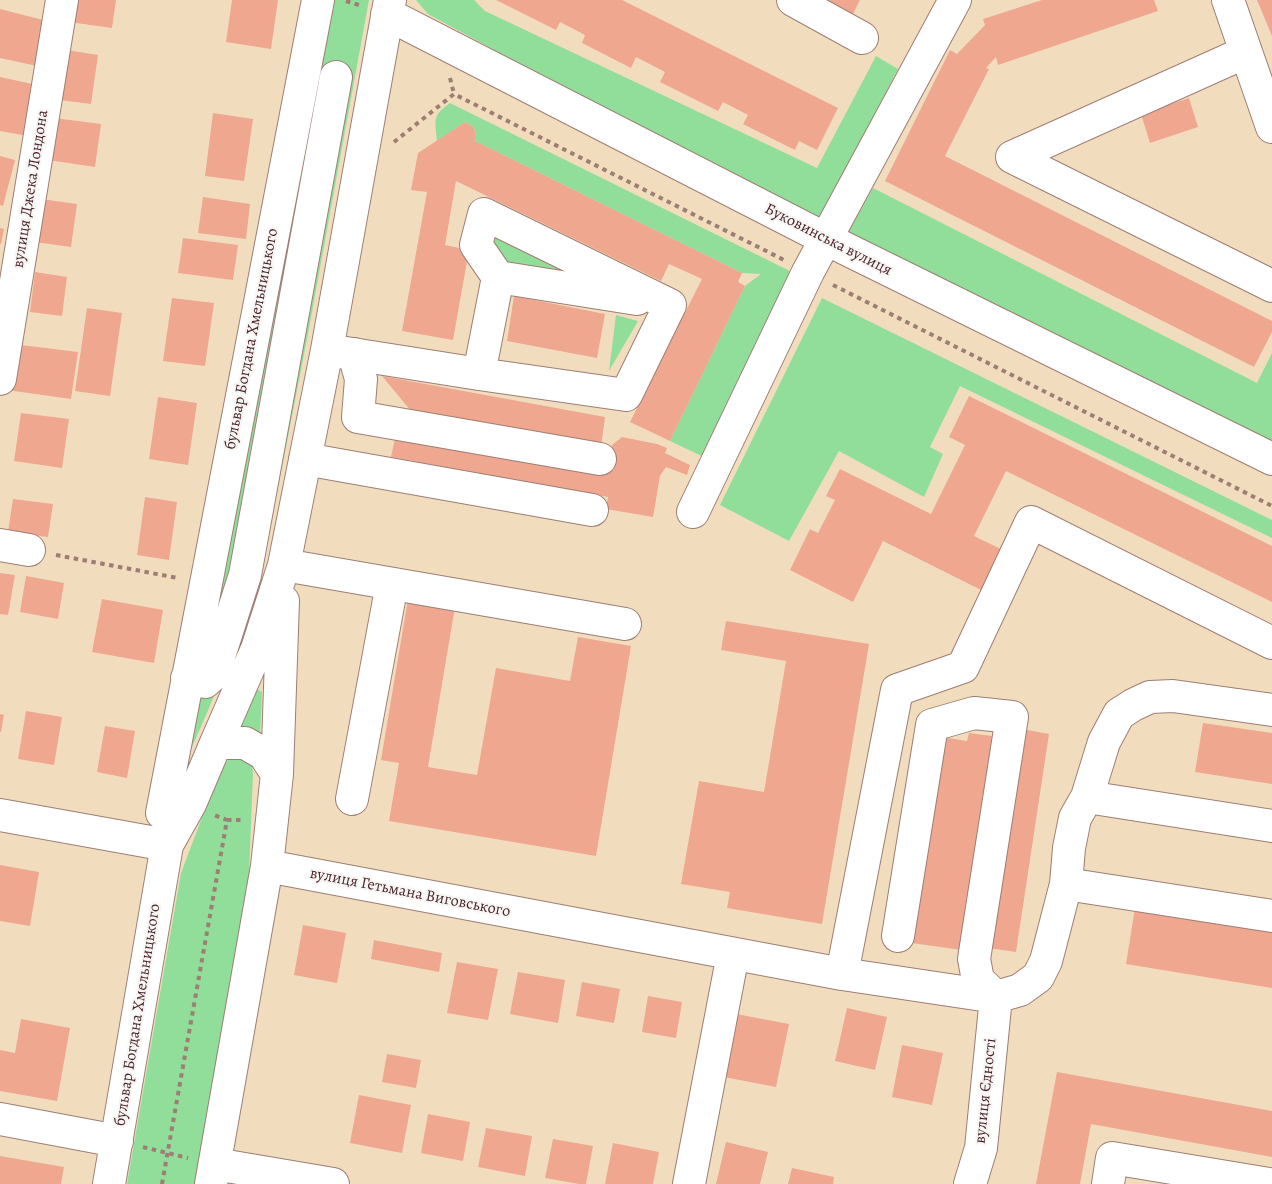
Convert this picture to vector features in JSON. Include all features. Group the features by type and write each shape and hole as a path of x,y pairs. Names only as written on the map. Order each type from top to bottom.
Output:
{"street":[{"name":"вулиця Джека Лондона","path":"0,379 62,0"},
{"name":"бульвар Богдана Хмельницького","path":"176,809 187,678 318,0"},
{"path":"793,0 862,38"},
{"path":"693,512 808,272 955,0"},
{"path":"1228,0 1272,127"},
{"path":"0,815 167,845 176,809 216,743 257,649 284,565 305,459 340,352 389,7"},
{"name":"Буковинська вулиця","path":"389,7 826,239 1272,459"},
{"path":"1246,52 1012,157 1272,286"},
{"path":"187,678 205,682 213,675 245,575 336,77"},
{"path":"479,374 498,277 476,244 484,214 670,304"},
{"path":"498,277 670,304"},
{"path":"340,352 626,395 670,304"},
{"path":"340,352 361,379 358,417 600,459"},
{"path":"305,459 592,510"},
{"path":"221,501 294,514"},
{"path":"842,974 897,690 963,667 1031,522 1272,643"},
{"path":"284,565 625,624"},
{"path":"284,565 277,774 267,866 213,1174 333,1184"},
{"path":"352,799 392,584"},
{"path":"898,936 932,725 974,713 1012,717 974,959 978,980 996,997 1020,990 1038,976 1046,962 1066,884 1069,848 1076,818 1087,797 1104,742 1119,714 1150,697 1173,696 1272,710"},
{"path":"216,743 245,743 264,754 277,774"},
{"path":"1087,797 1272,826"},
{"name":"бульвар Богдана Хмельницького","path":"110,1184 167,845"},
{"name":"вулиця Гетьмана Виговського","path":"267,866 842,974 996,997"},
{"path":"1066,884 1272,916"},
{"path":"689,1184 734,954"},
{"name":"вулиця Єдності","path":"970,1184 981,1148 996,997"},
{"path":"0,1119 117,1141"},
{"path":"1108,1184 1112,1158 1269,1184"}],"path":[{"path":"449,76 454,94 1272,506"},
{"path":"391,144 454,94"},
{"path":"14,548 206,583"},
{"path":"162,1184 227,820 176,809"},
{"path":"117,1141 168,1153 213,1174"}],"green space":[{"path":"330,0 369,0 267,544 252,602 166,807"},
{"path":"416,0 474,0 485,11 817,168 876,56 898,69 817,225 428,14"},
{"path":"450,103 798,275 710,460 670,441 745,286 761,274 742,273 475,141 474,127 465,122 437,141 437,115"},
{"path":"873,188 1257,383 1272,353 1272,451 846,236"},
{"path":"496,235 592,283 504,262 489,244"},
{"path":"822,298 1272,520 1272,538 960,386 930,447 943,454 924,497 839,451 789,541 720,505"},
{"path":"616,315 638,321 609,371"},
{"path":"257,689 262,692 260,737 237,730 251,691"},
{"path":"230,757 247,758 252,765 249,874 195,1184 127,1184 181,873 218,775"}],"building":[{"path":"72,0 116,0 112,28 69,22"},
{"path":"232,0 278,0 271,49 226,42"},
{"path":"496,0 622,0 838,108 817,150 799,141 795,150 743,124 748,115 723,102 718,111 660,82 665,72 636,57 631,68 582,43 585,35 560,22 556,30"},
{"path":"815,0 860,0 851,18"},
{"path":"1042,0 1154,0 1158,11 998,65 996,57 986,68 989,69 945,156 1272,321 1272,332 1254,367 885,181 950,50 957,54 985,25 983,19"},
{"path":"1257,0 1272,0 1272,36"},
{"path":"0,9 47,21 37,66 0,58"},
{"path":"67,50 98,55 91,104 60,100"},
{"path":"0,77 37,85 28,136 0,131"},
{"path":"1189,98 1198,127 1150,143 1141,114"},
{"path":"213,113 253,119 244,181 205,176"},
{"path":"54,118 101,124 95,167 48,160"},
{"path":"465,122 474,127 475,141 742,273 738,282 745,286 670,441 630,422 702,279 669,264 661,281 456,181 445,245 469,250 453,340 402,331 427,192 411,190 418,153"},
{"path":"0,156 15,160 3,206 0,205"},
{"path":"203,197 250,204 246,239 198,233"},
{"path":"41,199 77,204 71,247 35,242"},
{"path":"0,228 4,229 1,244 0,244"},
{"path":"183,238 238,245 233,280 178,273"},
{"path":"35,272 67,277 62,316 30,312"},
{"path":"514,296 605,314 597,358 507,341"},
{"path":"172,298 214,303 205,366 163,361"},
{"path":"87,308 122,313 110,396 75,391"},
{"path":"13,344 78,352 71,399 7,390"},
{"path":"382,376 605,417 601,447 411,411"},
{"path":"969,396 1272,546 1272,602 1006,471 974,536 1003,550 983,591 883,541 853,602 790,570 810,529 818,533 835,500 826,496 840,469 931,514 965,445 949,437"},
{"path":"158,397 197,403 188,465 149,459"},
{"path":"21,413 69,419 62,468 14,461"},
{"path":"396,434 607,472 612,445 622,437 667,448 665,453 690,465 687,475 666,467 660,476 653,517 606,509 608,497 391,457"},
{"path":"145,497 177,502 169,560 137,555"},
{"path":"13,499 53,504 48,537 8,532"},
{"path":"0,573 15,575 8,615 0,614"},
{"path":"26,576 64,583 58,619 20,612"},
{"path":"102,599 163,610 154,663 92,652"},
{"path":"408,599 455,607 428,767 477,775 496,668 570,681 578,637 631,646 596,856 389,821 399,763 381,760"},
{"path":"726,621 869,644 822,924 727,908 730,892 681,884 699,781 764,792 786,661 721,650"},
{"path":"26,711 62,717 54,765 18,759"},
{"path":"0,714 4,715 1,732 0,732"},
{"path":"1203,723 1272,733 1272,784 1195,772"},
{"path":"105,726 135,731 127,778 97,772"},
{"path":"1022,729 1049,734 1016,952 988,948"},
{"path":"969,733 992,736 961,950 912,943 942,737 967,741"},
{"path":"0,865 39,872 30,926 0,921"},
{"path":"1135,908 1272,931 1272,988 1126,964"},
{"path":"303,925 346,933 337,983 294,975"},
{"path":"374,940 442,953 439,972 371,959"},
{"path":"457,962 498,969 488,1020 447,1013"},
{"path":"518,972 565,980 558,1023 510,1014"},
{"path":"582,982 620,989 614,1023 576,1016"},
{"path":"648,996 682,1002 676,1038 642,1032"},
{"path":"847,1008 887,1017 875,1070 835,1061"},
{"path":"736,1014 789,1024 776,1087 724,1077"},
{"path":"21,1019 70,1028 57,1101 0,1091 0,1050 15,1053"},
{"path":"902,1045 943,1053 932,1105 892,1097"},
{"path":"387,1054 421,1060 416,1088 382,1082"},
{"path":"1057,1072 1272,1111 1272,1157 1091,1124 1080,1184 1036,1184"},
{"path":"359,1095 411,1105 402,1153 350,1143"},
{"path":"428,1114 470,1122 463,1161 421,1153"},
{"path":"486,1128 532,1136 525,1176 478,1167"},
{"path":"553,1139 593,1146 586,1184 545,1178"},
{"path":"726,1142 768,1152 760,1184 716,1184"},
{"path":"613,1143 659,1152 653,1184 605,1184"},
{"path":"0,1156 64,1167 61,1184 0,1184"},
{"path":"792,1168 834,1177 833,1184 788,1184"}]}
